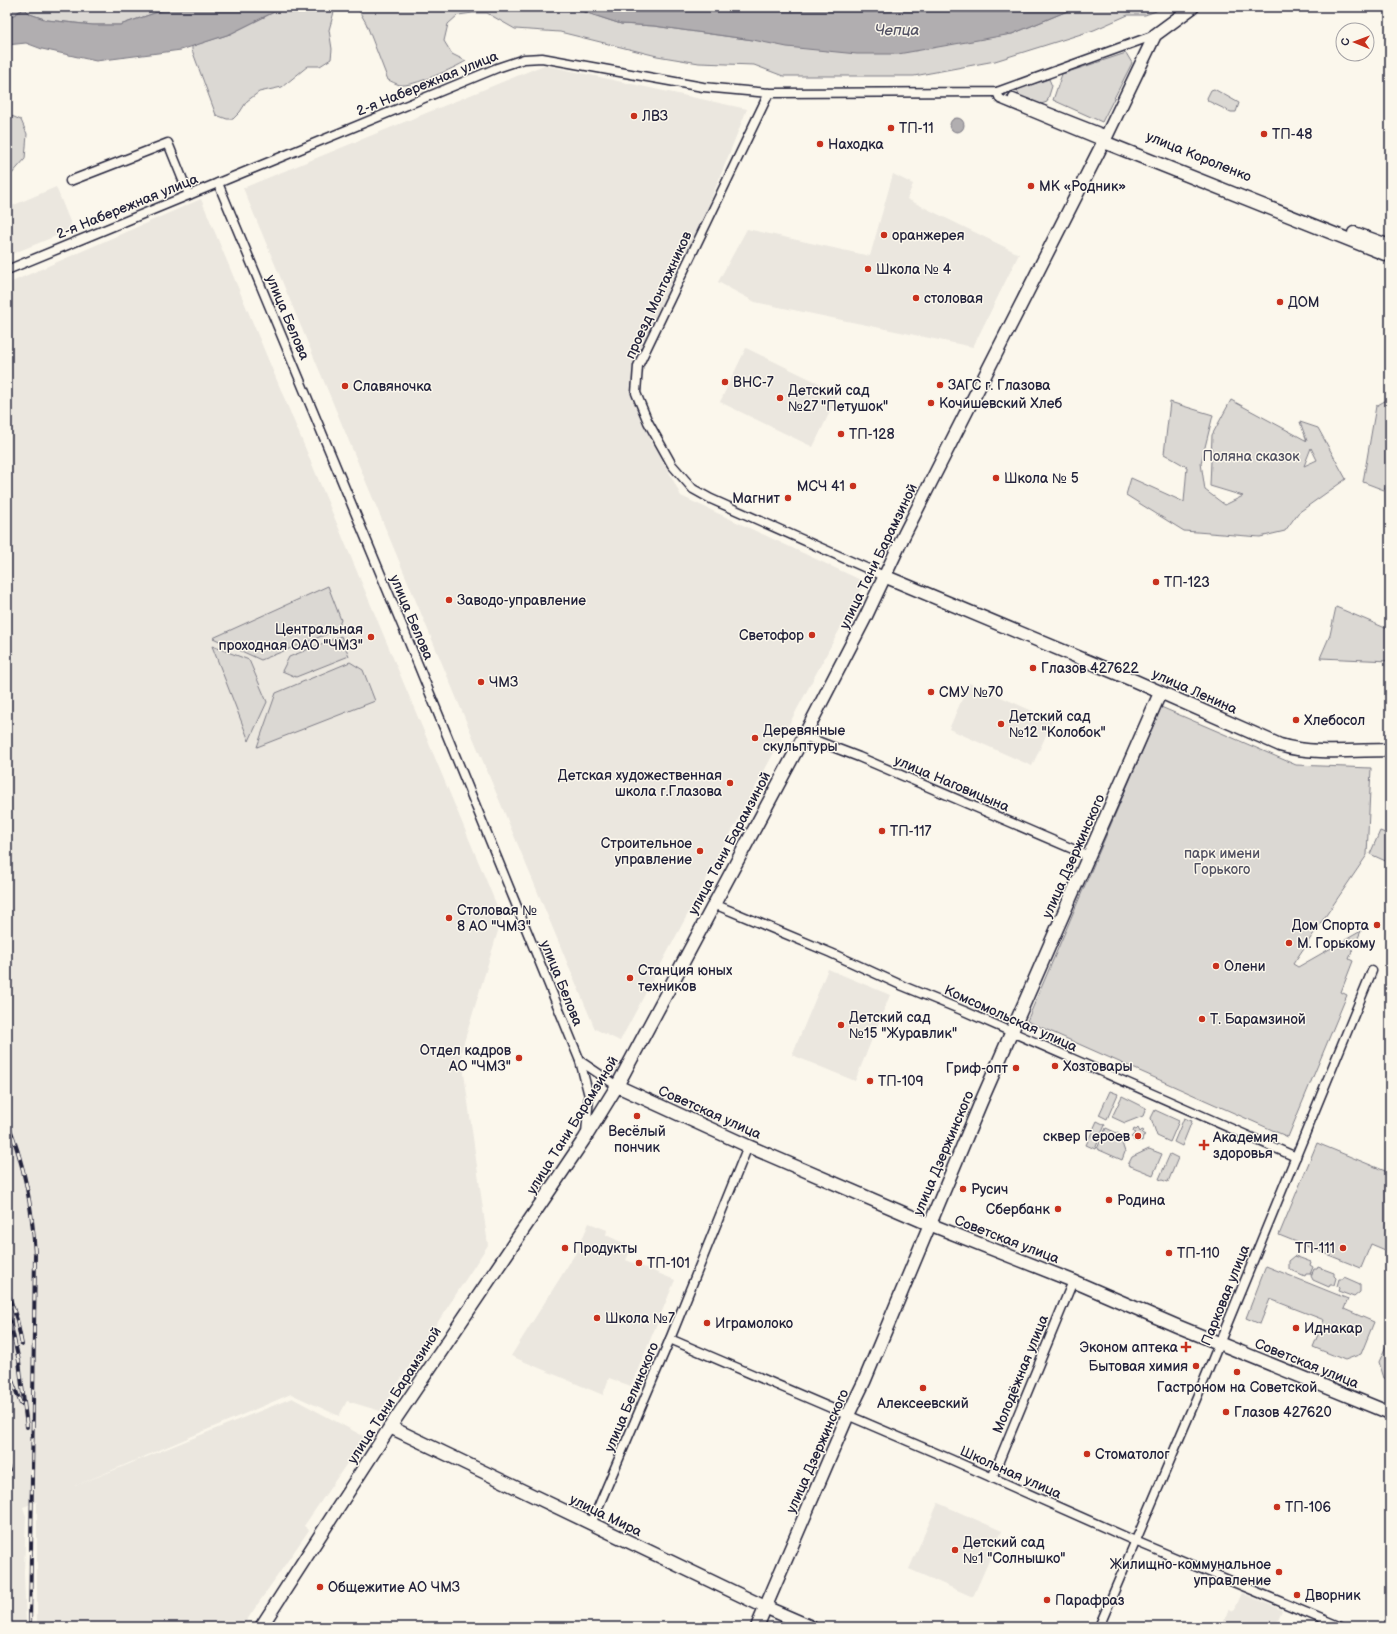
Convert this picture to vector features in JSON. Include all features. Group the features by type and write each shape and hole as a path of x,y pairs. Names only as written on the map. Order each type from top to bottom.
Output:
{"street":[{"path":"999,95 1155,35 1193,7"},
{"name":"улица Тани Барамзиной","path":"261,1627 390,1427 585,1138 617,1086 804,736 866,616 884,576 1105,138 1155,35"},
{"name":"2-я Набережная улица","path":"7,270 489,71 524,59 542,58 703,87 769,93 984,92 999,95"},
{"name":"проезд Монтажников","path":"769,93 638,366 636,392 648,422 672,465 693,489 711,499 884,576"},
{"name":"улица Короленко","path":"999,95 1090,136 1105,138 1390,246"},
{"name":"улица Короленко","path":"999,95 1390,256"},
{"path":"70,181 168,143 190,195"},
{"name":"улица Белова","path":"218,183 406,635 580,1061 589,1096 588,1120 585,1138"},
{"name":"улица Ленина","path":"884,576 1294,750 1390,750"},
{"name":"улица Дзержинского","path":"757,1627 848,1415 864,1382 929,1224 1160,692"},
{"name":"улица Наговицына","path":"804,736 858,757 1089,856"},
{"name":"Комсомольская улица","path":"714,904 831,953 903,986 1012,1032 1296,1157"},
{"name":"Парковая улица","path":"1099,1627 1220,1344 1372,971"},
{"path":"580,1061 617,1086"},
{"name":"Советская улица","path":"617,1086 748,1146 929,1224 1073,1281 1220,1344 1390,1412"},
{"name":"улица Белинского","path":"591,1524 670,1339 748,1146"},
{"name":"Молодёжная улица","path":"992,1478 1073,1281"},
{"name":"Школьная улица","path":"670,1339 848,1415 1135,1541 1342,1627"},
{"name":"улица Мира","path":"390,1427 765,1607 811,1627"}],"shaded area":[{"path":"544,65 747,109 632,397 681,496 865,582 620,1041 595,1029 243,188"},
{"name":"Школа № 4","path":"893,174 913,184 907,199 1019,254 973,347 755,302 718,282 747,229 870,256"},
{"path":"56,187 73,229 7,256 7,208"},
{"path":"201,199 502,918 461,1052 488,1245 380,1411 347,1401 339,1416 291,1394 75,1486 292,1398 365,1437 304,1526 309,1530 242,1627 37,1627 37,1502 23,1507 26,1516 24,1573 26,1627 7,1627 7,284"},
{"name":"Детский сад №27 \"Петушок\"","path":"746,348 839,393 813,447 720,402"},
{"name":"Детский сад №12 \"Колобок\"","path":"969,683 1053,720 1032,766 949,729"},
{"name":"Детский сад №15 \"Журавлик\"","path":"828,969 890,995 855,1081 792,1055"},
{"name":"Школа №7","path":"589,1223 607,1230 606,1235 632,1247 626,1260 675,1280 631,1386 609,1378 603,1395 511,1356 577,1251"},
{"name":"Детский сад №1 \"Солнышко\"","path":"938,1503 1002,1531 973,1597 909,1569"},
{"path":"1242,1593 1282,1610 1275,1627 1221,1627 1229,1609 1234,1611"},
{"path":"771,1620 787,1627 768,1627"}],"green space":[{"path":"7,7 172,7 120,25 93,25 47,20 30,14 24,8 7,19"},
{"path":"284,7 344,7 334,12 329,30 332,49 331,59 320,66 308,66 282,87 259,92 247,101 240,112 233,119 227,119 216,115 192,50 192,46 230,34"},
{"path":"351,7 569,7 621,24 654,26 753,40 1012,34 1077,7 1161,7 1156,11 1145,15 1128,15 1094,30 995,61 914,76 783,76 754,65 699,63 657,56 560,32 515,29 487,13 473,13 458,15 448,24 444,41 452,54 466,61 423,80 406,85 400,85 388,80 366,23 358,9"},
{"path":"1126,53 1132,63 1102,122 1053,100 1062,74"},
{"path":"1049,79 1052,86 1047,102 1041,104 1019,96 1017,89"},
{"path":"1214,89 1239,103 1236,112 1231,112 1208,101 1207,98 1211,90"},
{"path":"7,114 21,120 27,134 25,159 7,178"},
{"path":"1390,398 1390,481 1384,490 1363,482 1376,406"},
{"name":"Поляна сказок","path":"1231,400 1307,441 1300,422 1318,428 1346,479 1298,513 1285,531 1260,537 1184,531 1126,495 1131,478 1184,502 1187,467 1164,454 1170,402 1213,415 1201,463 1205,490 1225,505 1243,496 1210,486 1212,435","holes":["1311,448 1317,460 1304,466"]},
{"path":"328,586 341,620 337,630 261,660 213,638"},
{"path":"1336,607 1390,630 1390,661 1320,658 1330,635"},
{"path":"341,636 349,656 296,677 282,671 289,657"},
{"path":"212,646 249,660 267,702 249,741"},
{"path":"350,662 363,670 375,701 257,747 276,693"},
{"name":"парк имени Горького","path":"1161,707 1296,765 1371,768 1367,855 1293,964 1298,967 1361,931 1349,959 1353,961 1341,992 1347,995 1288,1137 1027,1021"},
{"path":"1380,831 1390,835 1390,863 1370,854"},
{"path":"1110,1091 1118,1094 1107,1119 1099,1115"},
{"path":"1122,1096 1146,1108 1143,1116 1125,1123 1112,1117"},
{"path":"1155,1110 1179,1121 1170,1142 1157,1136 1151,1118"},
{"path":"1184,1118 1192,1121 1182,1146 1174,1142"},
{"path":"1097,1121 1105,1125 1095,1149 1086,1145"},
{"path":"1106,1128 1119,1134 1125,1152 1122,1160 1097,1149"},
{"path":"1138,1128 1140,1132 1142,1130 1144,1131 1142,1133 1145,1135 1143,1136 1142,1141 1140,1140 1138,1142 1136,1139 1135,1141 1133,1140 1134,1138 1131,1137 1135,1133 1133,1132 1134,1129 1136,1130"},
{"path":"1317,1143 1390,1173 1390,1252 1371,1244 1361,1268 1279,1235"},
{"path":"1149,1149 1162,1154 1153,1175 1128,1165 1132,1157"},
{"path":"1170,1154 1178,1158 1168,1182 1159,1179"},
{"path":"1295,1256 1311,1262 1310,1265 1313,1267 1310,1274 1306,1274 1305,1276 1289,1269 1289,1261"},
{"path":"1266,1266 1348,1299 1344,1309 1374,1322 1361,1354 1345,1360 1313,1347 1324,1320 1270,1299 1260,1324 1246,1318"},
{"path":"1318,1267 1334,1273 1336,1278 1334,1285 1330,1285 1329,1287 1313,1280 1311,1276 1314,1269 1317,1269"},
{"path":"1344,1277 1360,1284 1360,1292 1354,1297 1338,1291 1339,1288 1337,1286 1339,1279 1343,1279"},
{"path":"1390,1337 1390,1380 1384,1378 1379,1362"}],"water":[{"path":"172,7 284,7 230,34 181,50 96,61 42,49 26,43 7,45 7,19 24,8 30,14 47,20 93,25 120,25"},
{"name":"Чепца","path":"569,7 1077,7 1012,34 898,54 857,54 787,47 753,40 654,26 621,24"},
{"path":"957,118 962,120 964,125 962,130 957,132 952,130 950,125 952,120"}],"railway":[{"path":"7,1121 19,1154 27,1186 35,1254 30,1627"},
{"path":"7,1290 17,1320 22,1345"},
{"path":"7,1308 19,1361 27,1427"},
{"path":"7,1368 21,1404"},
{"path":"7,1466 9,1470"}],"place":[{"name":"ЛВЗ","path":"634,116"},
{"name":"ТП-11","path":"891,128"},
{"name":"ТП-48","path":"1264,134"},
{"name":"Находка","path":"820,144"},
{"name":"МК «Родник»","path":"1031,186"},
{"name":"оранжерея","path":"884,235"},
{"name":"Школа № 4","path":"868,269"},
{"name":"столовая","path":"916,298"},
{"name":"ДОМ","path":"1280,302"},
{"name":"ВНС-7","path":"725,382"},
{"name":"ЗАГС г. Глазова","path":"940,385"},
{"name":"Славяночка","path":"345,386"},
{"name":"Детский сад №27 \"Петушок\"","path":"780,398"},
{"name":"Кочишевский Хлеб","path":"931,403"},
{"name":"ТП-128","path":"841,434"},
{"name":"Школа № 5","path":"996,478"},
{"name":"МСЧ 41","path":"853,486"},
{"name":"Магнит","path":"788,498"},
{"name":"ТП-123","path":"1156,582"},
{"name":"Заводо-управление","path":"449,600"},
{"name":"Светофор","path":"812,635"},
{"name":"Центральная проходная ОАО \"ЧМЗ\"","path":"371,637"},
{"name":"Глазов 427622","path":"1033,668"},
{"name":"ЧМЗ","path":"481,682"},
{"name":"СМУ №70","path":"931,692"},
{"name":"Хлебосол","path":"1296,720"},
{"name":"Детский сад №12 \"Колобок\"","path":"1001,724"},
{"name":"Деревянные скульптуры","path":"755,738"},
{"name":"Детская художественная школа г.Глазова","path":"730,783"},
{"name":"ТП-117","path":"882,831"},
{"name":"Строительное управление","path":"700,851"},
{"name":"Столовая № 8 АО \"ЧМЗ\"","path":"449,918"},
{"name":"Дом Спорта","path":"1377,925"},
{"name":"М. Горькому","path":"1289,943"},
{"name":"Олени","path":"1216,966"},
{"name":"Станция юных техников","path":"630,978"},
{"name":"Т. Барамзиной","path":"1202,1019"},
{"name":"Детский сад №15 \"Журавлик\"","path":"841,1025"},
{"name":"Отдел кадров АО \"ЧМЗ\"","path":"519,1058"},
{"name":"Хозтовары","path":"1055,1066"},
{"name":"Гриф-опт","path":"1016,1068"},
{"name":"ТП-109","path":"870,1081"},
{"name":"Весёлый пончик","path":"637,1116"},
{"name":"сквер Героев","path":"1138,1136"},
{"name":"Академия здоровья","path":"1204,1145"},
{"name":"Русич","path":"963,1189"},
{"name":"Родина","path":"1109,1200"},
{"name":"Сбербанк","path":"1058,1209"},
{"name":"Продукты","path":"565,1248"},
{"name":"ТП-111","path":"1343,1248"},
{"name":"ТП-110","path":"1169,1253"},
{"name":"ТП-101","path":"639,1263"},
{"name":"Школа №7","path":"597,1318"},
{"name":"Играмолоко","path":"707,1323"},
{"name":"Иднакар","path":"1296,1328"},
{"name":"Эконом аптека","path":"1186,1347"},
{"name":"Бытовая химия","path":"1196,1366"},
{"name":"Гастроном на Советской","path":"1237,1372"},
{"name":"Алексеевский","path":"923,1388"},
{"name":"Глазов 427620","path":"1226,1412"},
{"name":"Стоматолог","path":"1087,1454"},
{"name":"ТП-106","path":"1277,1507"},
{"name":"Детский сад №1 \"Солнышко\"","path":"955,1550"},
{"name":"Жилищно-коммунальное управление","path":"1279,1572"},
{"name":"Общежитие АО ЧМЗ","path":"320,1587"},
{"name":"Дворник","path":"1297,1595"},
{"name":"Парафраз","path":"1047,1600"}]}
